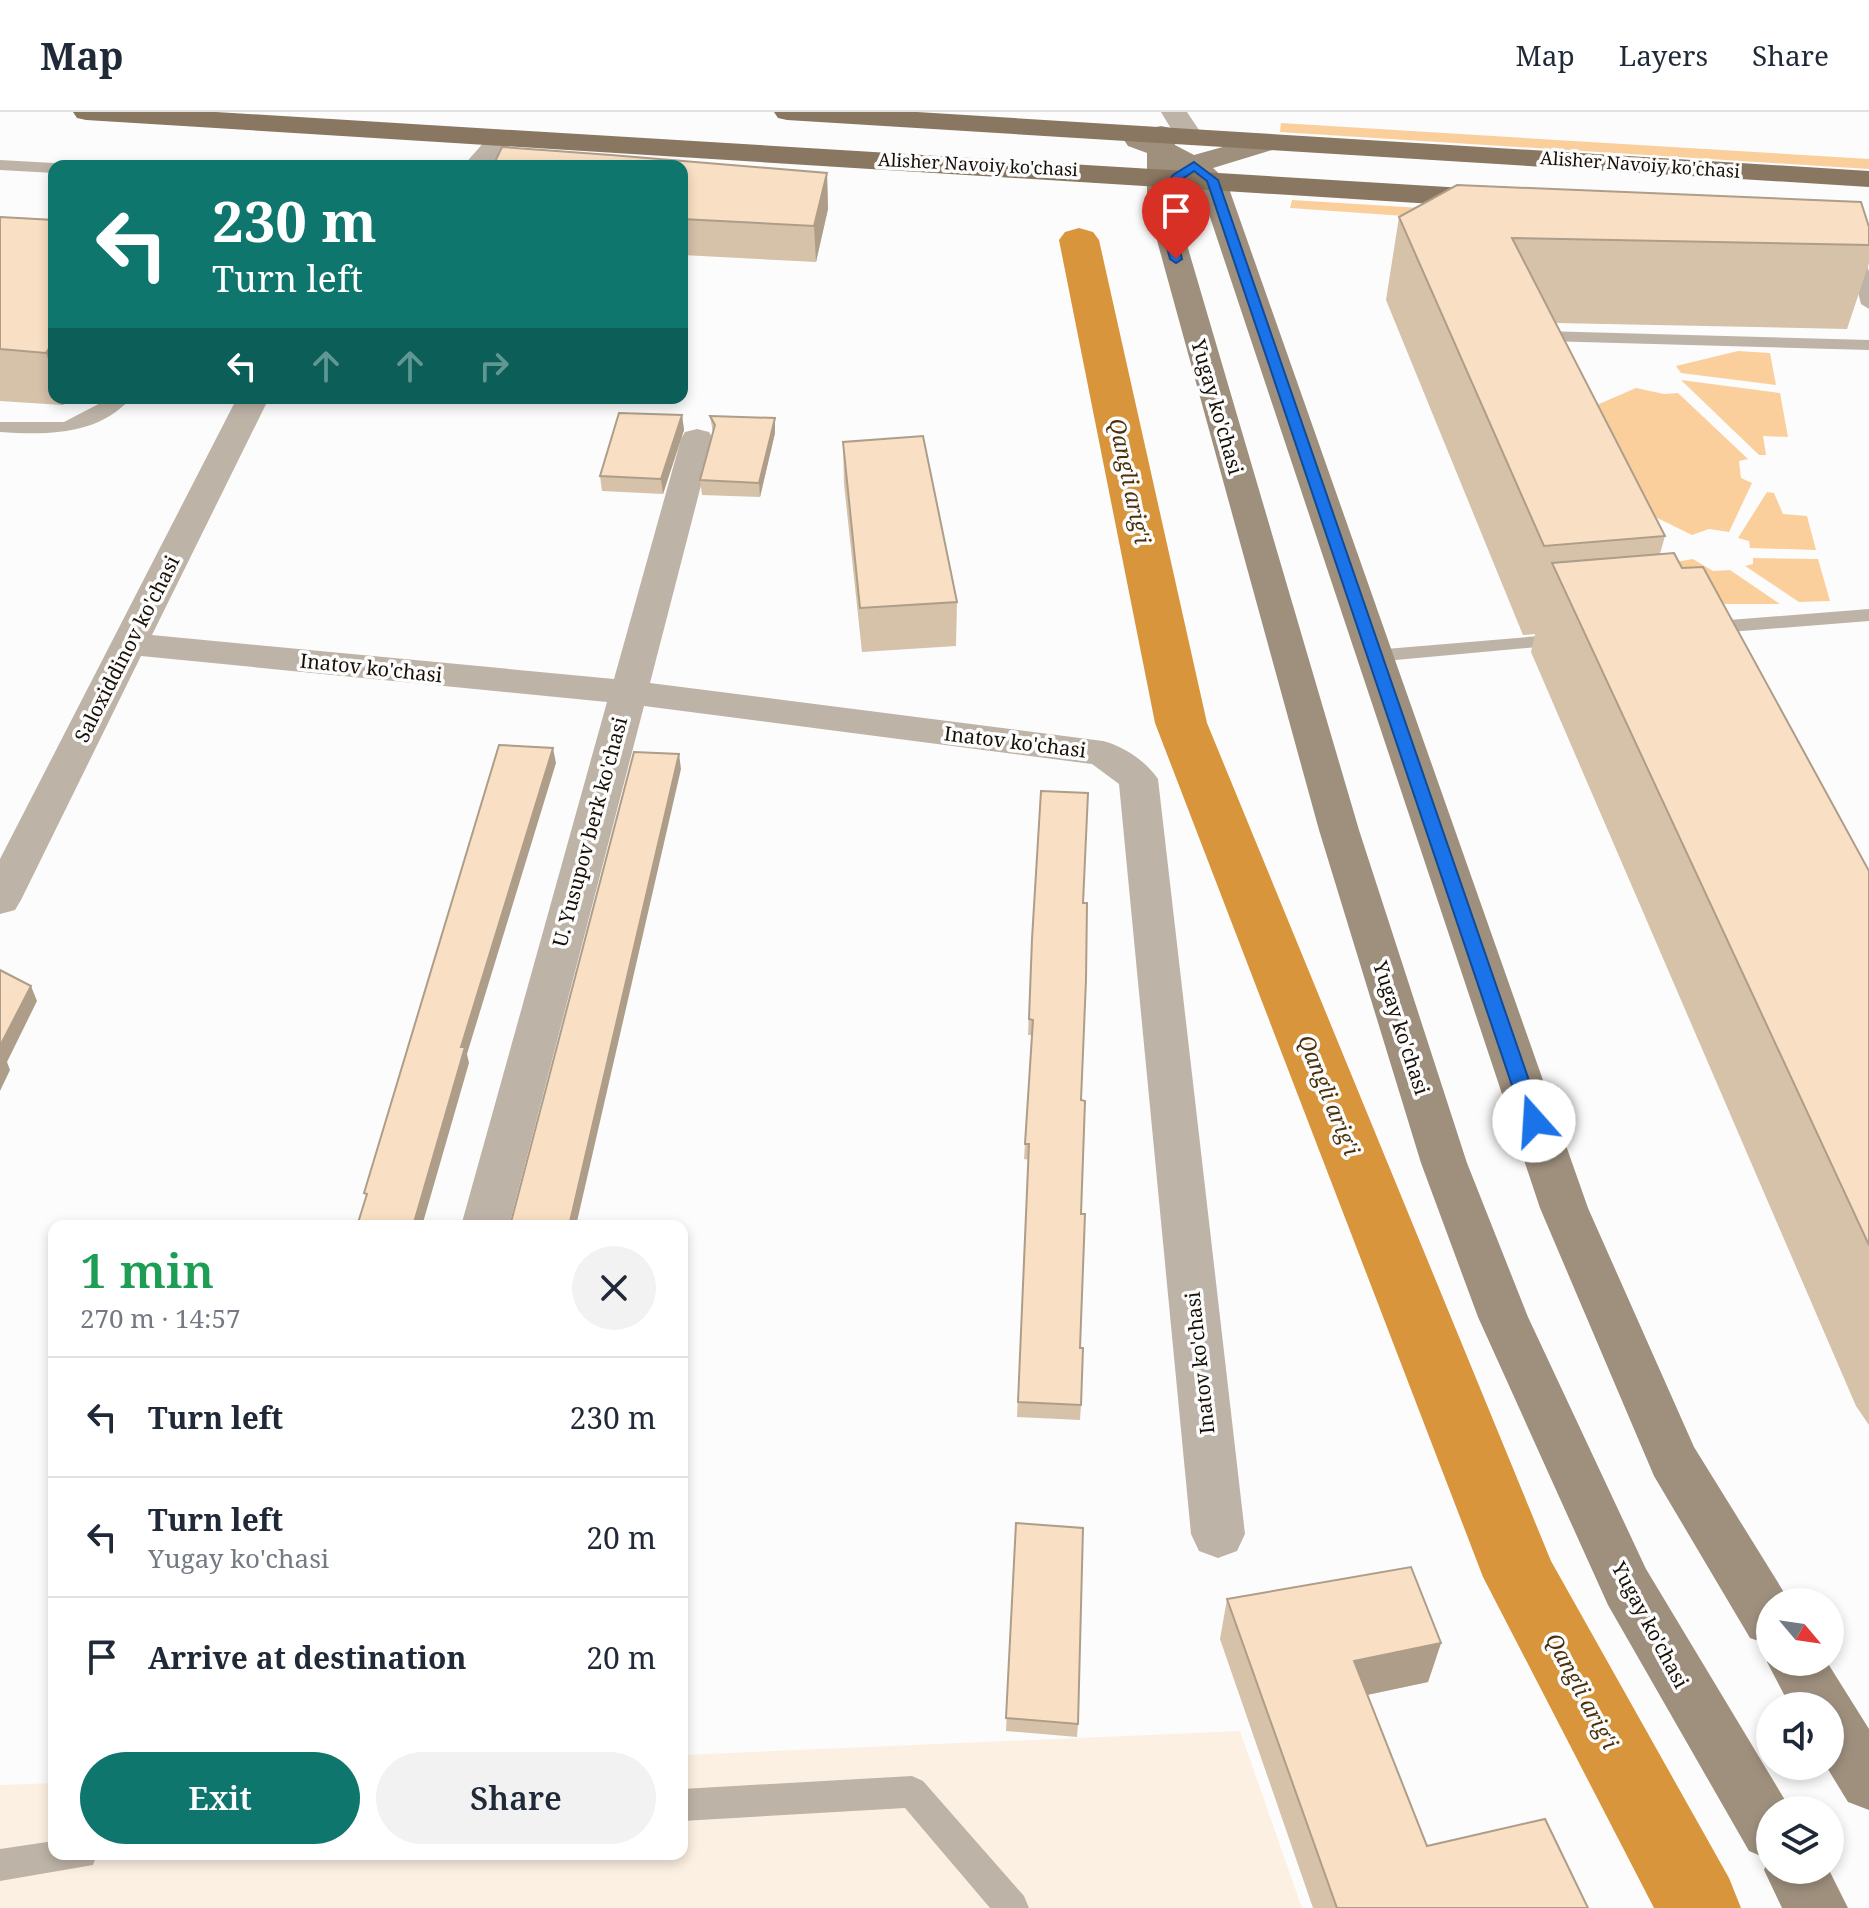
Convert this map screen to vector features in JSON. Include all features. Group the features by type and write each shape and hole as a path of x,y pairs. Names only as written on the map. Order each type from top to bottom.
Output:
{"main road":[{"name":"Alisher Navoiy ko'chasi","path":"86,112 503,138 1183,159 1269,142 1869,179"},
{"name":"Alisher Navoiy ko'chasi","path":"787,112 1117,132 1183,159"},
{"path":"1183,159 1222,196 1232,189 1266,184 1523,201"},
{"path":"1183,159 1266,184"},
{"path":"1183,159 1374,656 1564,1208 1673,1460 1756,1597"},
{"name":"Yugay ko'chasi","path":"1183,159 1339,830 1444,1163 1503,1317 1627,1587 1756,1806"},
{"path":"1844,1742 1869,1782"},
{"path":"1802,1884 1817,1908"}],"street":[{"path":"483,160 503,138"},
{"name":"Saloxiddinov ko'chasi","path":"0,900 250,404"},
{"name":"U. Yusupov berk ko'chasi","path":"487,1220 697,439"},
{"name":"Inatov ko'chasi","path":"129,644 628,692 1103,753 1138,779 1218,1534"}],"lane":[{"path":"0,165 48,168"},
{"path":"1853,237 1866,279 1869,304"},
{"path":"1534,356 1527,342 1543,336 1869,345"},
{"path":"0,427 48,430 88,422 114,404"},
{"path":"1711,657 1689,629 1869,615"},
{"path":"1374,656 1590,637"},
{"path":"688,1805 912,1792 1012,1908"},
{"path":"0,1865 48,1858"}],"shaded area":[{"path":"1281,123 1869,159 1869,169 1280,132"},
{"path":"1292,200 1791,231 1792,243 1290,208"},
{"path":"1738,351 1770,353 1776,385 1681,373 1676,366"},
{"path":"1681,380 1780,393 1788,437 1763,436 1766,455 1759,455"},
{"path":"1636,388 1664,394 1678,393 1748,459 1739,461 1741,478 1752,483 1729,532 1709,529 1692,535 1639,509 1592,407"},
{"path":"1767,492 1774,493 1783,514 1807,516 1816,550 1750,548 1749,541 1738,538"},
{"path":"1753,558 1818,559 1830,601 1799,602 1745,566 1753,564"},
{"path":"1693,559 1713,571 1730,570 1780,604 1684,604 1663,564"},
{"path":"1240,1731 1302,1908 0,1908 0,1785 48,1783 48,1860 688,1860 688,1755"}],"building":[{"path":"502,147 671,160 496,160"},
{"path":"688,161 827,173 814,226 688,219"},
{"path":"1457,185 1861,202 1869,227 1869,245 1512,238 1665,536 1544,546 1399,217"},
{"path":"0,217 48,220 48,350 46,353 0,349"},
{"path":"619,413 682,415 661,479 600,476"},
{"path":"710,416 775,418 759,483 700,480 715,425"},
{"path":"923,436 957,602 860,608 843,442"},
{"path":"1674,553 1682,568 1703,567 1869,871 1869,1245 1552,563"},
{"path":"499,745 553,748 461,1047 465,1047 415,1220 359,1220 367,1194 364,1193"},
{"path":"634,752 679,754 570,1220 512,1220"},
{"path":"1041,791 1088,793 1083,903 1087,903 1081,1100 1085,1101 1081,1214 1085,1214 1081,1405 1018,1402 1029,1144 1025,1144 1033,1020 1029,1019 1032,939"},
{"path":"0,970 31,986 0,1046"},
{"path":"1016,1523 1083,1528 1078,1724 1006,1718"},
{"path":"1411,1567 1441,1643 1354,1661 1427,1846 1545,1819 1588,1908 1337,1908 1227,1599"}],"waterway":[{"name":"Qangli arig'i","path":"1079,240 1181,723 1520,1577 1699,1908"}],"route":[{"path":"1176,259 1161,200 1177,178 1194,165 1212,180 1534,1121"}]}
